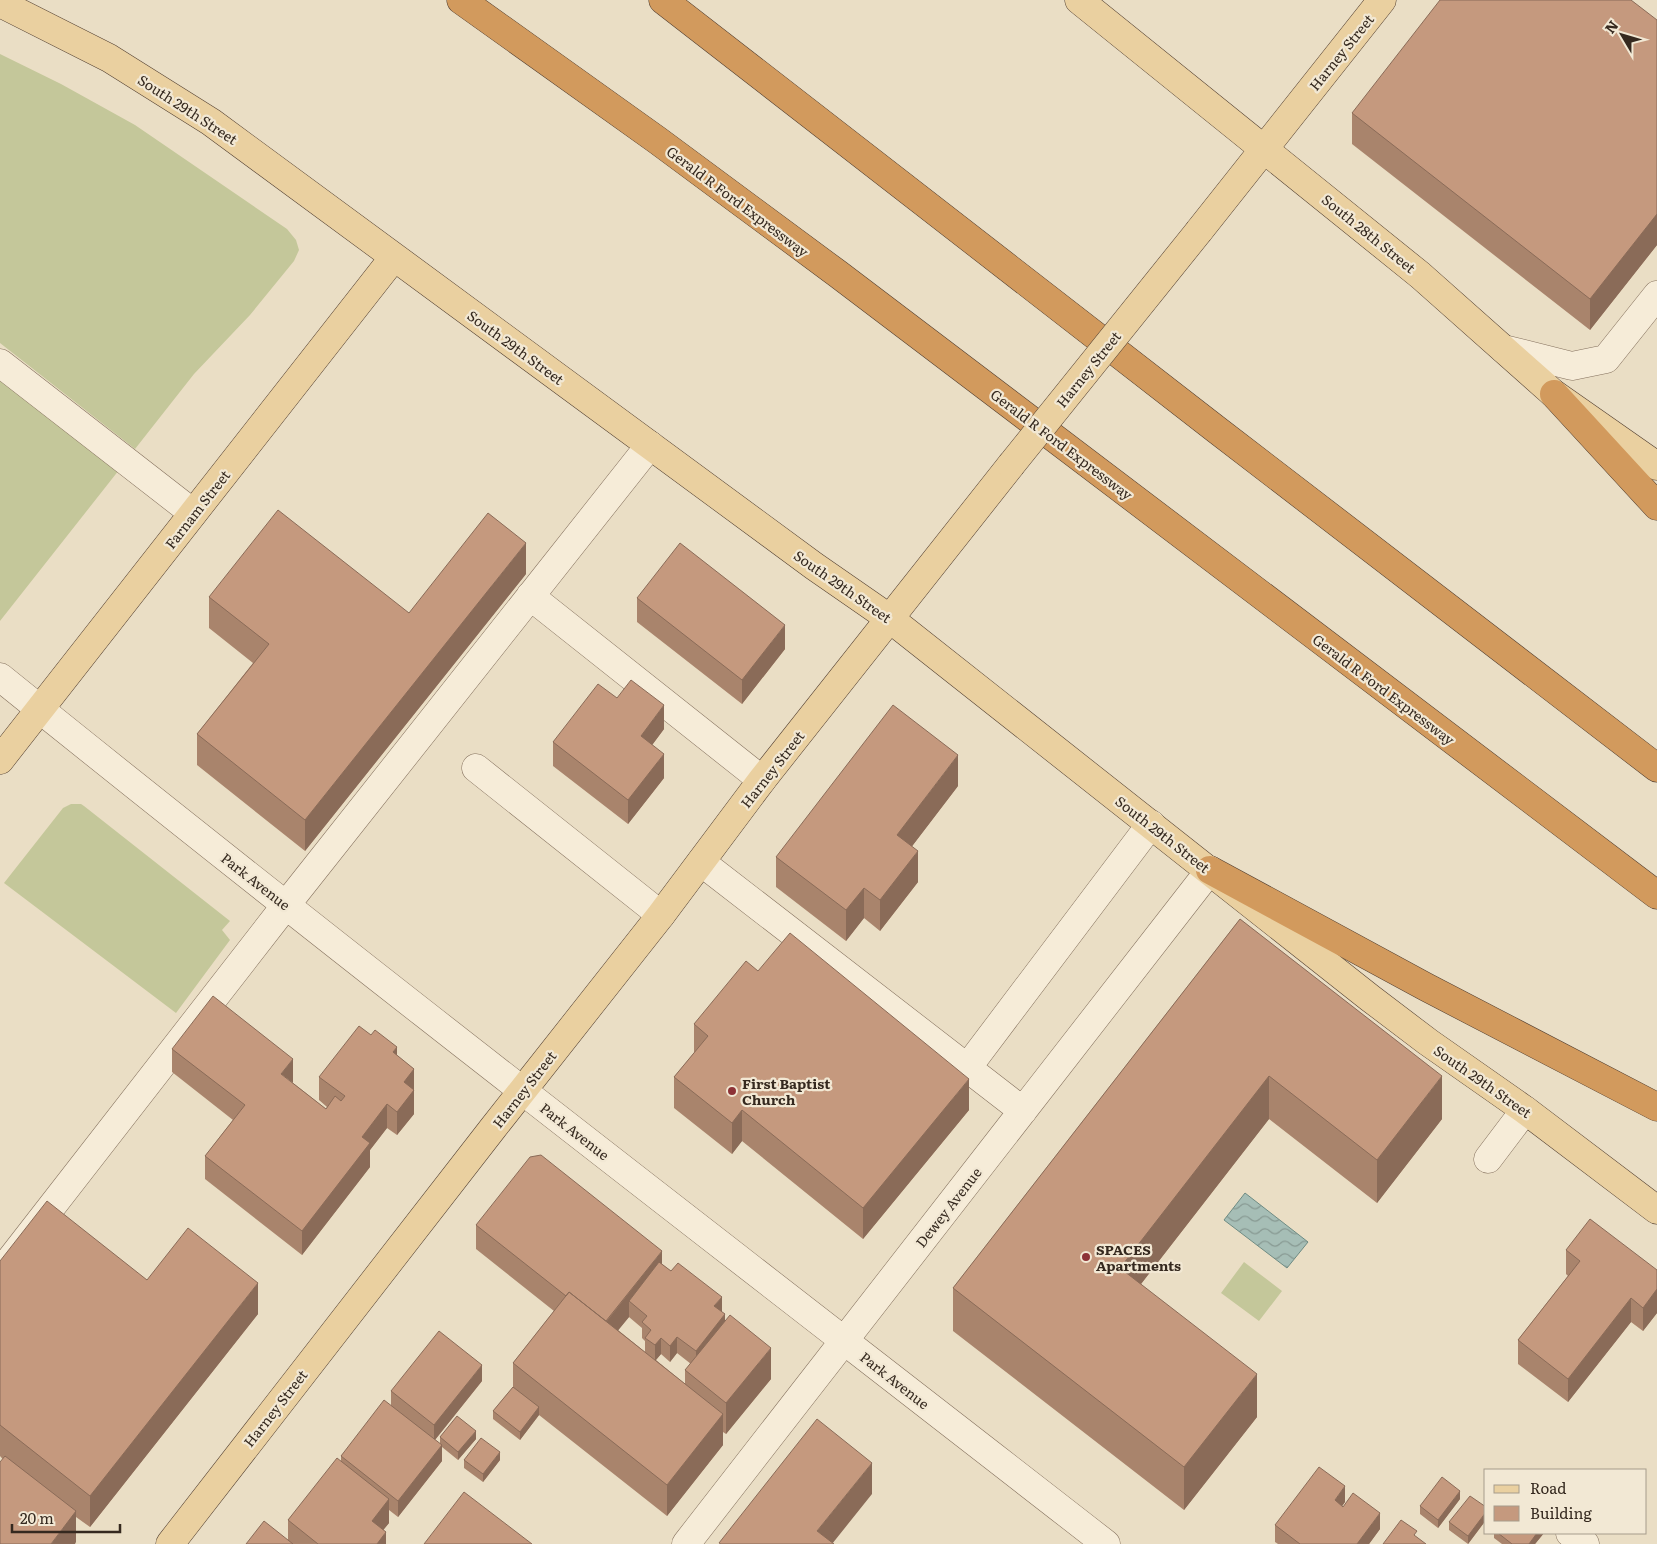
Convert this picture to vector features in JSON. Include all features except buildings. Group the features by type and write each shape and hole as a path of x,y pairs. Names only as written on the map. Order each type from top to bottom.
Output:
{"highway":[{"name":"Gerald R Ford Expressway","path":"461,0 838,274 1657,896"},
{"path":"663,0 1217,430 1657,768"},
{"path":"1554,394 1657,506"},
{"path":"1210,870 1426,988 1657,1107"}],"main road":[{"name":"South 28th Street","path":"1079,0 1420,275 1554,394 1657,466"},
{"name":"Harney Street","path":"170,1544 522,1090 661,915 762,780 889,618 1382,0"},
{"name":"South 29th Street","path":"0,3 108,58 211,122 814,566 889,618 1370,998 1428,1042 1525,1110 1657,1210"},
{"name":"Farnam Street","path":"0,760 394,257"}],"street":[{"path":"1504,350 1572,366 1606,359 1657,295"},
{"path":"0,363 193,513"},
{"path":"0,1273 286,905 650,445"},
{"path":"530,596 762,780"},
{"name":"Park Avenue","path":"0,677 286,905 1106,1544"},
{"path":"476,768 661,915"},
{"path":"967,1068 1151,824"},
{"path":"701,862 1023,1111"},
{"name":"Dewey Avenue","path":"686,1544 1210,870"},
{"path":"1488,1159 1525,1110"},
{"path":"1571,1534 1585,1544"}],"green space":[{"path":"0,54 61,84 135,125 287,229 296,240 299,250 294,261 250,315 194,374 135,449 0,343"},
{"path":"0,377 119,470 0,621"},
{"path":"71,804 81,804 84,806 230,921 222,930 230,940 176,1013 4,883 63,808"},
{"path":"1244,1262 1282,1291 1259,1321 1221,1293"}],"water":[{"path":"1245,1193 1308,1242 1287,1268 1224,1220"}],"place":[{"name":"First Baptist Church","path":"732,1091"},
{"name":"SPACES Apartments","path":"1086,1257"}]}
